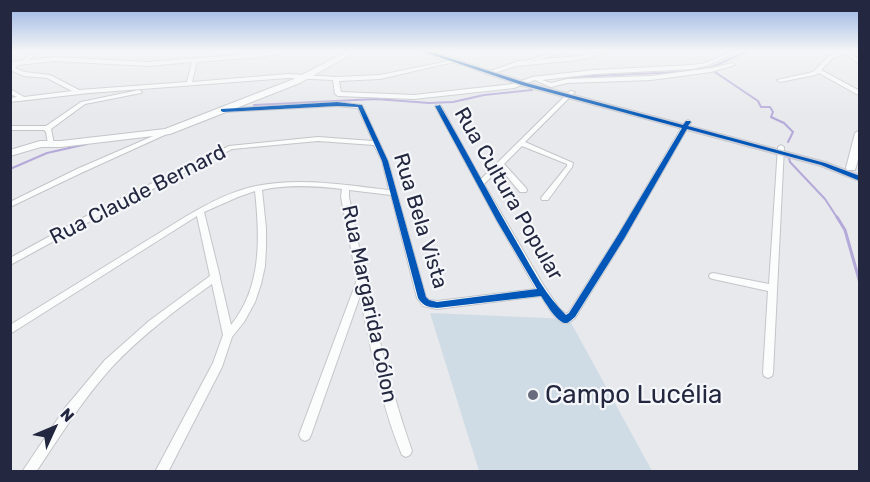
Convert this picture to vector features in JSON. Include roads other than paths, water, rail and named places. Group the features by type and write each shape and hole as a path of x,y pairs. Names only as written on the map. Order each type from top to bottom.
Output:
{"main road":[{"path":"495,73 780,149 851,165"},
{"path":"780,149 860,179"},
{"path":"823,164 851,165"}],"street":[{"path":"32,73 48,76 78,92"},
{"path":"189,84 192,73"},
{"path":"10,205 167,132 313,73"},
{"path":"10,100 78,92 189,84 308,76 336,79 396,73"},
{"path":"336,79 338,94 390,97 438,95 584,73"},
{"path":"538,80 550,87 588,80 663,77 683,73"},
{"path":"780,80 812,73"},
{"path":"824,73 860,94"},
{"path":"10,128 47,129 83,103 155,87"},
{"path":"10,91 22,98"},
{"path":"480,184 571,94"},
{"name":"Rua Bela Vista","path":"224,110 357,105 362,108 385,161 422,298 426,303 437,305 543,292"},
{"name":"Rua Cultura Popular","path":"438,106 480,184 543,292 562,319 569,319 572,315 687,124"},
{"path":"47,129 51,144"},
{"path":"10,153 32,145 167,132"},
{"path":"851,165 860,133"},
{"name":"Rua Claude Bernard","path":"10,262 104,210 231,147 318,139 377,143"},
{"path":"521,143 570,163 545,198"},
{"path":"768,373 780,149"},
{"path":"501,165 523,190"},
{"path":"10,330 200,211 223,200 258,188 302,183 392,193"},
{"name":"Rua Margarida Cólon","path":"346,187 345,197 361,280 395,422 406,451"},
{"path":"161,471 218,364 228,335 243,316 257,289 261,264 258,188"},
{"path":"200,211 228,335"},
{"path":"713,276 772,288"},
{"path":"28,471 72,408 113,359 164,314 216,277"},
{"path":"305,435 361,280"}],"waterway":[{"path":"565,80 573,77 647,73"},
{"path":"717,73 758,101 761,107 770,107 773,112 771,117 784,123 793,132 788,142"},
{"path":"254,105 376,99 429,103 453,102 484,95 532,90"},
{"path":"10,169 47,153 87,144"},
{"path":"789,158 790,162 825,199 838,219"},
{"path":"837,217 845,230 860,283"}],"place":[{"name":"Campo Lucélia","path":"533,395"}]}
